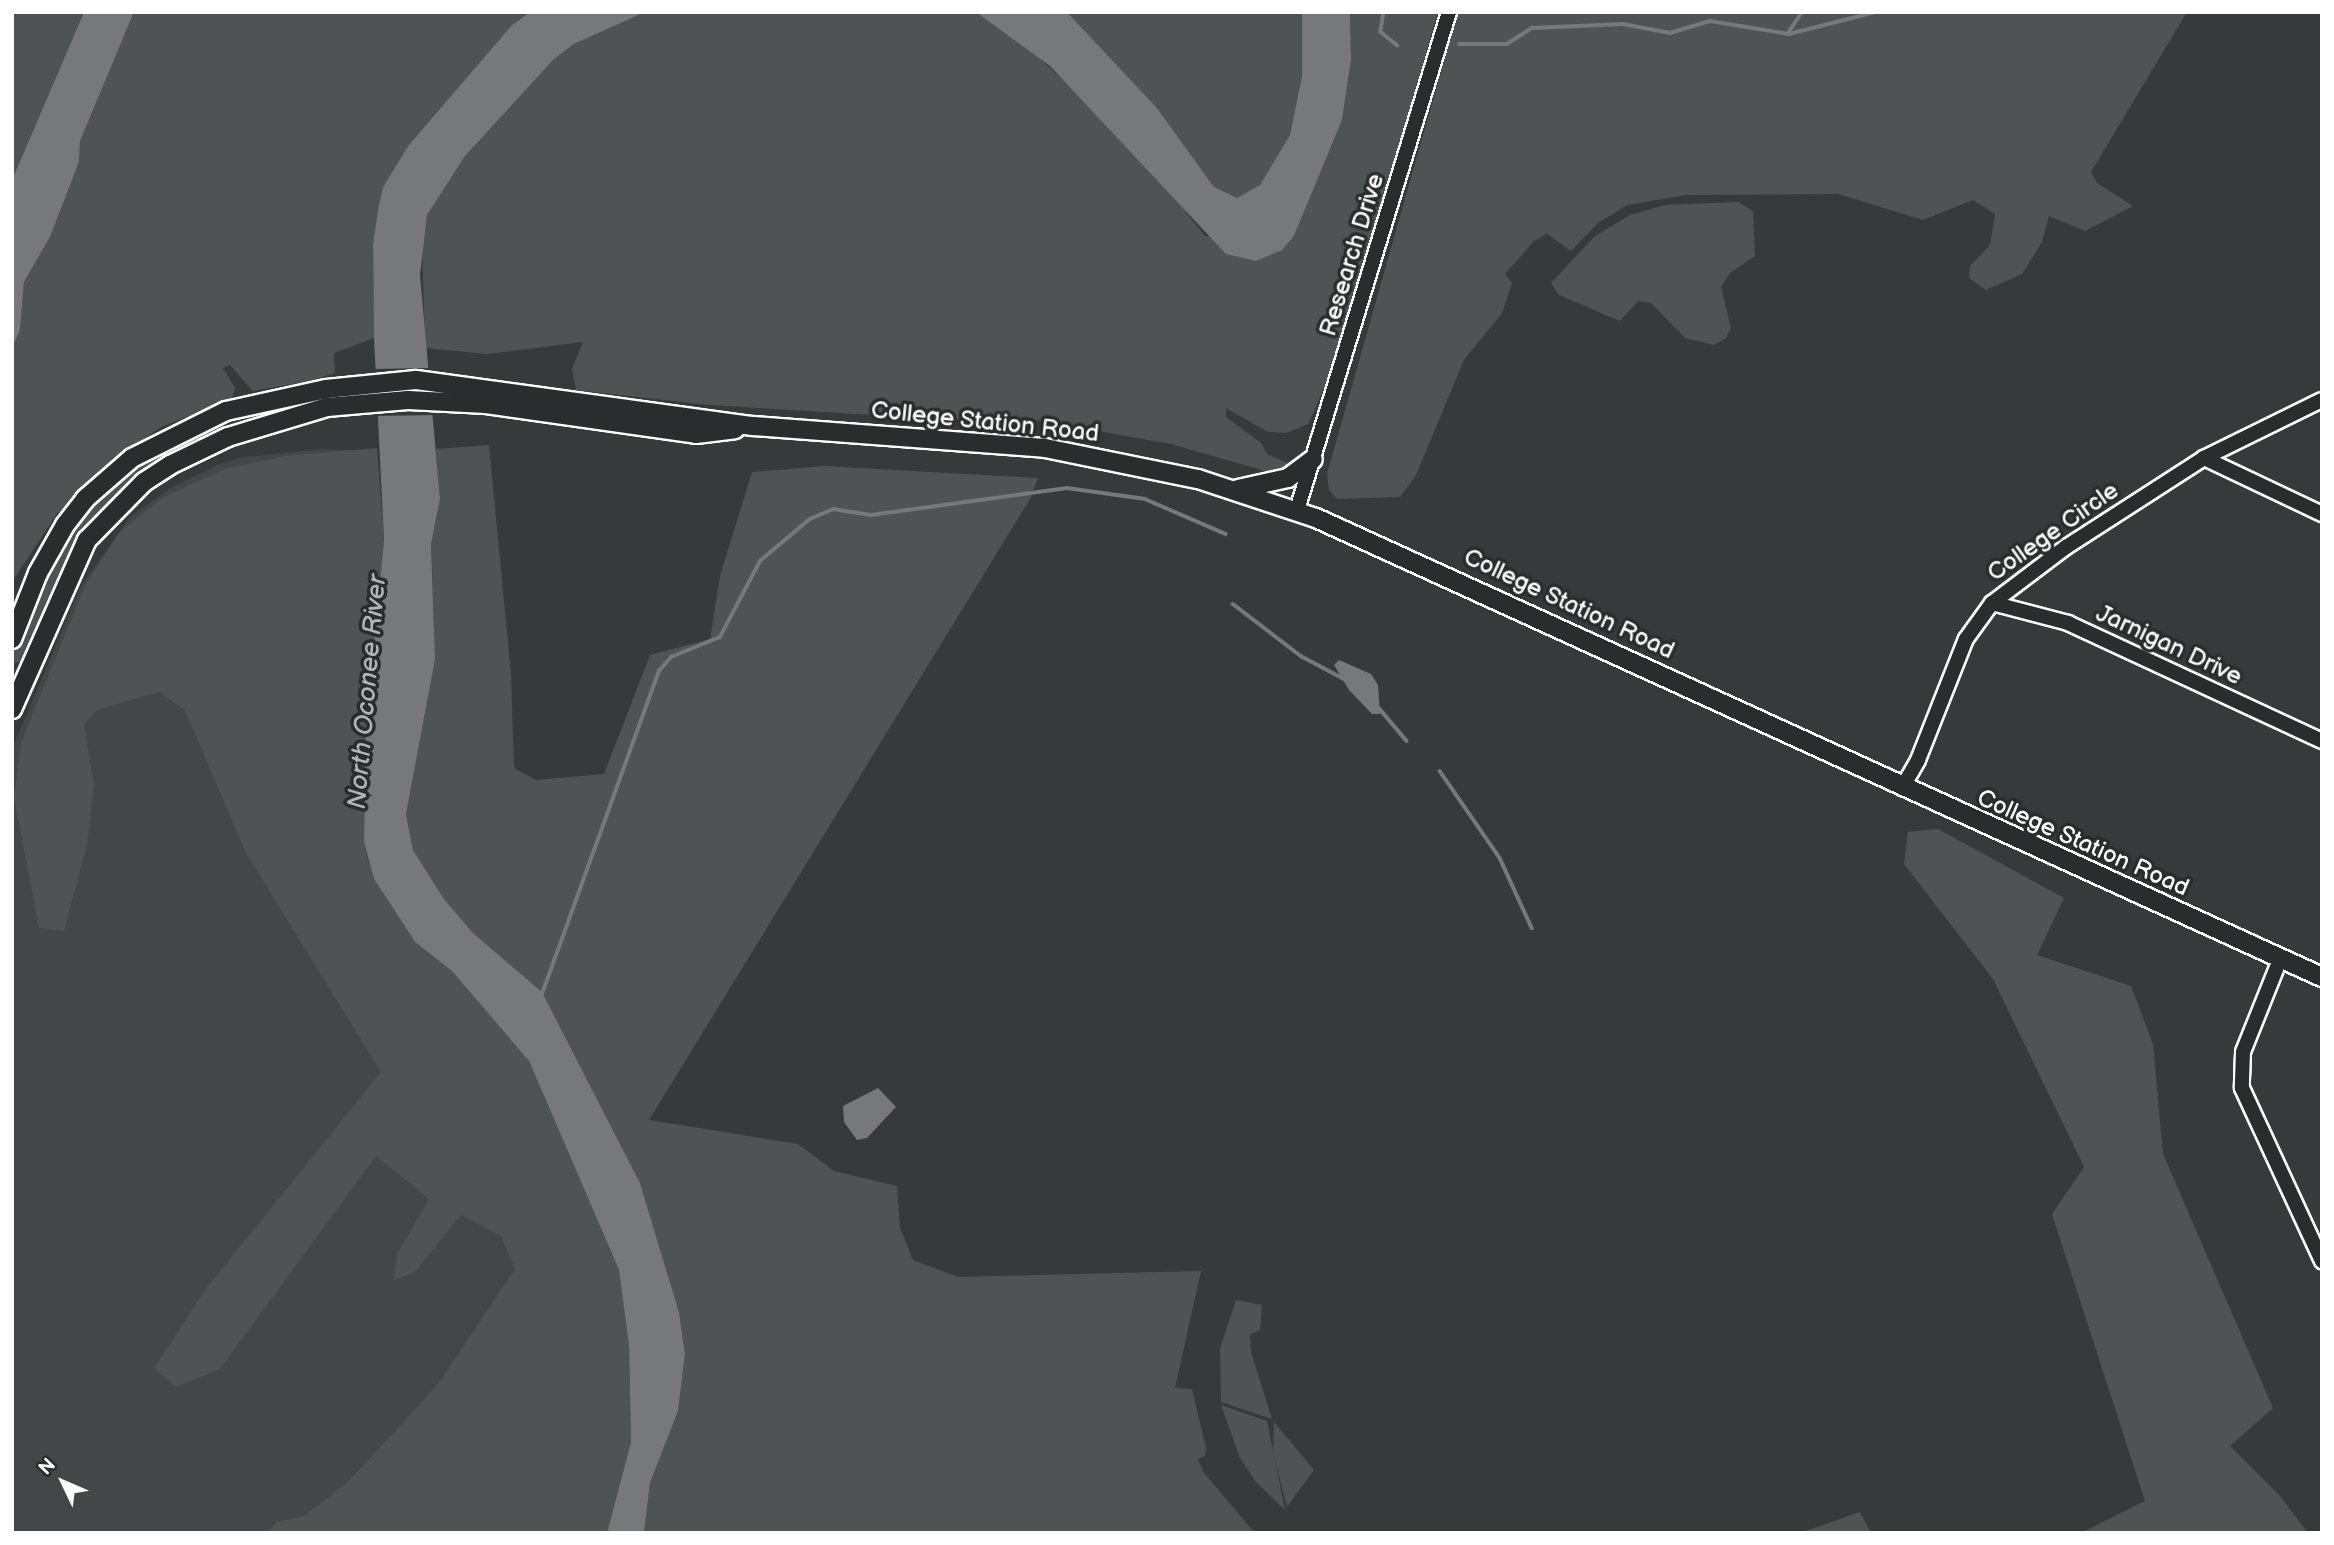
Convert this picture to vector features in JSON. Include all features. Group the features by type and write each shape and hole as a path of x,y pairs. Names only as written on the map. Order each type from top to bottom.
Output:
{"main road":[{"name":"College Station Road","path":"12,639 18,614 65,525 85,499 132,458 226,411 327,398 408,400 486,395 696,434 753,426 1045,448 1234,490 1297,510 1616,651 1902,788 2322,976"},
{"name":"College Station Road","path":"14,698 72,567 87,540 122,500 170,465 228,437 327,398"},
{"path":"1234,490 1288,478 1313,459"}],"street":[{"name":"Research Drive","path":"1297,510 1449,12"},
{"name":"College Circle","path":"1902,788 1918,760 1966,639 1992,603 2066,547 2204,458 2322,400"},
{"path":"2204,458 2322,514"},
{"name":"Jarnigan Drive","path":"1992,603 2068,623 2322,741"},
{"path":"2281,957 2243,1052 2242,1088 2322,1261"}],"shaded area":[{"path":"12,12 84,12 12,180"},
{"path":"84,12 134,12 80,141 79,162 50,237 24,282 20,330 12,348 12,180"},
{"path":"134,12 530,12 512,25 408,146 383,187 373,243 374,338 334,353 335,373 310,381 253,391 230,365 223,368 235,388 232,399 161,427 111,462 62,513 58,512 12,582 12,348 20,330 24,282 50,237 79,162 80,141"},
{"path":"530,12 645,12 574,44 554,59 465,156 427,215 420,275 440,499 431,544 435,659 406,814 413,850 444,899 473,933 542,992 640,1183 679,1312 685,1354 678,1411 650,1483 644,1533 607,1533 631,1442 629,1346 619,1270 529,1061 452,971 415,942 374,879 364,842 366,728 384,540 374,338 373,243 379,205 383,187 408,146 512,25"},
{"path":"645,12 976,12 1020,40 1090,105 1155,173 1205,236 1294,236 1342,120 1351,60 1350,12 1438,12 1332,371 1308,424 1286,433 1268,432 1226,408 1226,417 1261,443 1267,454 1294,466 1279,475 1171,444 1037,420 987,422 709,405 576,390 572,369 583,342 487,354 425,348 422,240 427,215 443,189 465,156 554,59 574,44"},
{"path":"976,12 1067,12 1157,108 1214,187 1237,198 1260,185 1290,135 1302,76 1302,12 1350,12 1351,60 1342,120 1294,236 1282,250 1256,261 1226,254 1050,66"},
{"path":"1067,12 1302,12 1302,76 1290,135 1260,185 1237,199 1214,187 1157,108"},
{"path":"1458,12 2187,12 2091,172 2097,183 2133,206 2085,231 2049,216 2042,242 2022,274 1986,290 1969,278 1970,266 1990,245 1995,214 1973,200 1923,220 1838,194 1686,195 1627,205 1598,223 1571,251 1547,234 1534,241 1505,274 1512,283 1502,313 1464,360 1416,475 1400,497 1337,499 1329,490 1327,474"},
{"path":"1738,202 1753,211 1755,256 1730,273 1721,287 1731,328 1726,338 1714,345 1685,338 1651,303 1638,301 1620,321 1559,295 1551,283 1595,236 1630,215 1665,205"},
{"path":"206,429 210,438 201,438 133,481 91,523 61,570 23,661 15,663 12,655 48,569 93,503 139,462"},
{"path":"489,445 511,674 514,768 536,780 604,774 650,655 710,639 720,576 752,472 824,466 1038,478 1030,499 649,1120 798,1144 834,1171 897,1186 900,1228 913,1260 958,1277 1201,1271 1175,1388 1192,1389 1206,1448 1205,1456 1198,1459 1204,1473 1255,1533 644,1533 650,1483 678,1411 685,1354 679,1312 640,1183 542,992 473,933 444,899 413,850 406,814 434,621 431,544 440,499 436,449"},
{"path":"377,448 384,540 366,728 364,842 368,861 384,895 415,942 452,971 529,1061 619,1270 629,1346 631,1442 607,1533 267,1533 277,1522 304,1516 350,1480 439,1383 515,1269 501,1236 461,1215 414,1273 394,1280 397,1254 429,1199 376,1156 220,1369 176,1387 154,1368 205,1290 381,1072 246,853 185,710 159,692 97,710 84,724 94,785 87,845 64,931 39,928 14,797 21,742 86,584 120,532 162,498 225,469 285,456"},
{"path":"325,449 377,451 364,842 623,1485 607,1533 12,1533 12,749 81,586 130,517 172,487 218,465 243,457"},
{"path":"1339,660 1371,674 1378,685 1380,714 1372,714 1349,690 1334,665"},
{"path":"1938,829 2064,898 2037,955 2131,986 2153,1044 2163,1154 2273,1408 2230,1446 2280,1496 2308,1533 2081,1533 2145,1501 2052,1214 2084,1167 1993,979 1904,864 1908,832"},
{"path":"878,1088 896,1107 867,1138 857,1140 844,1122 843,1106"},
{"path":"1236,1300 1262,1305 1260,1330 1250,1335 1251,1352 1272,1419 1221,1402 1220,1348"},
{"path":"1221,1405 1267,1421 1285,1510 1256,1482 1240,1458"},
{"path":"1274,1422 1314,1470 1287,1507 1273,1453"},
{"path":"1860,1512 1871,1533 1800,1533"}],"pier":[{"path":"429,368 436,415 373,416 371,369"}],"waterway":[{"path":"1384,12 1381,32 1397,45"},
{"path":"1788,33 1802,12"},
{"path":"1459,44 1507,44 1532,28 1623,24 1670,33 1710,21 1789,34 1876,12"},
{"path":"542,994 659,671 671,657 720,637 760,561 810,519 833,509 871,515 1067,488 1145,499 1226,534"},
{"path":"1233,604 1301,656 1344,679"},
{"path":"1379,708 1407,741"},
{"path":"1440,771 1500,858 1532,928"}],"water label":[{"name":"North Oconee River","path":"368,692"}]}
